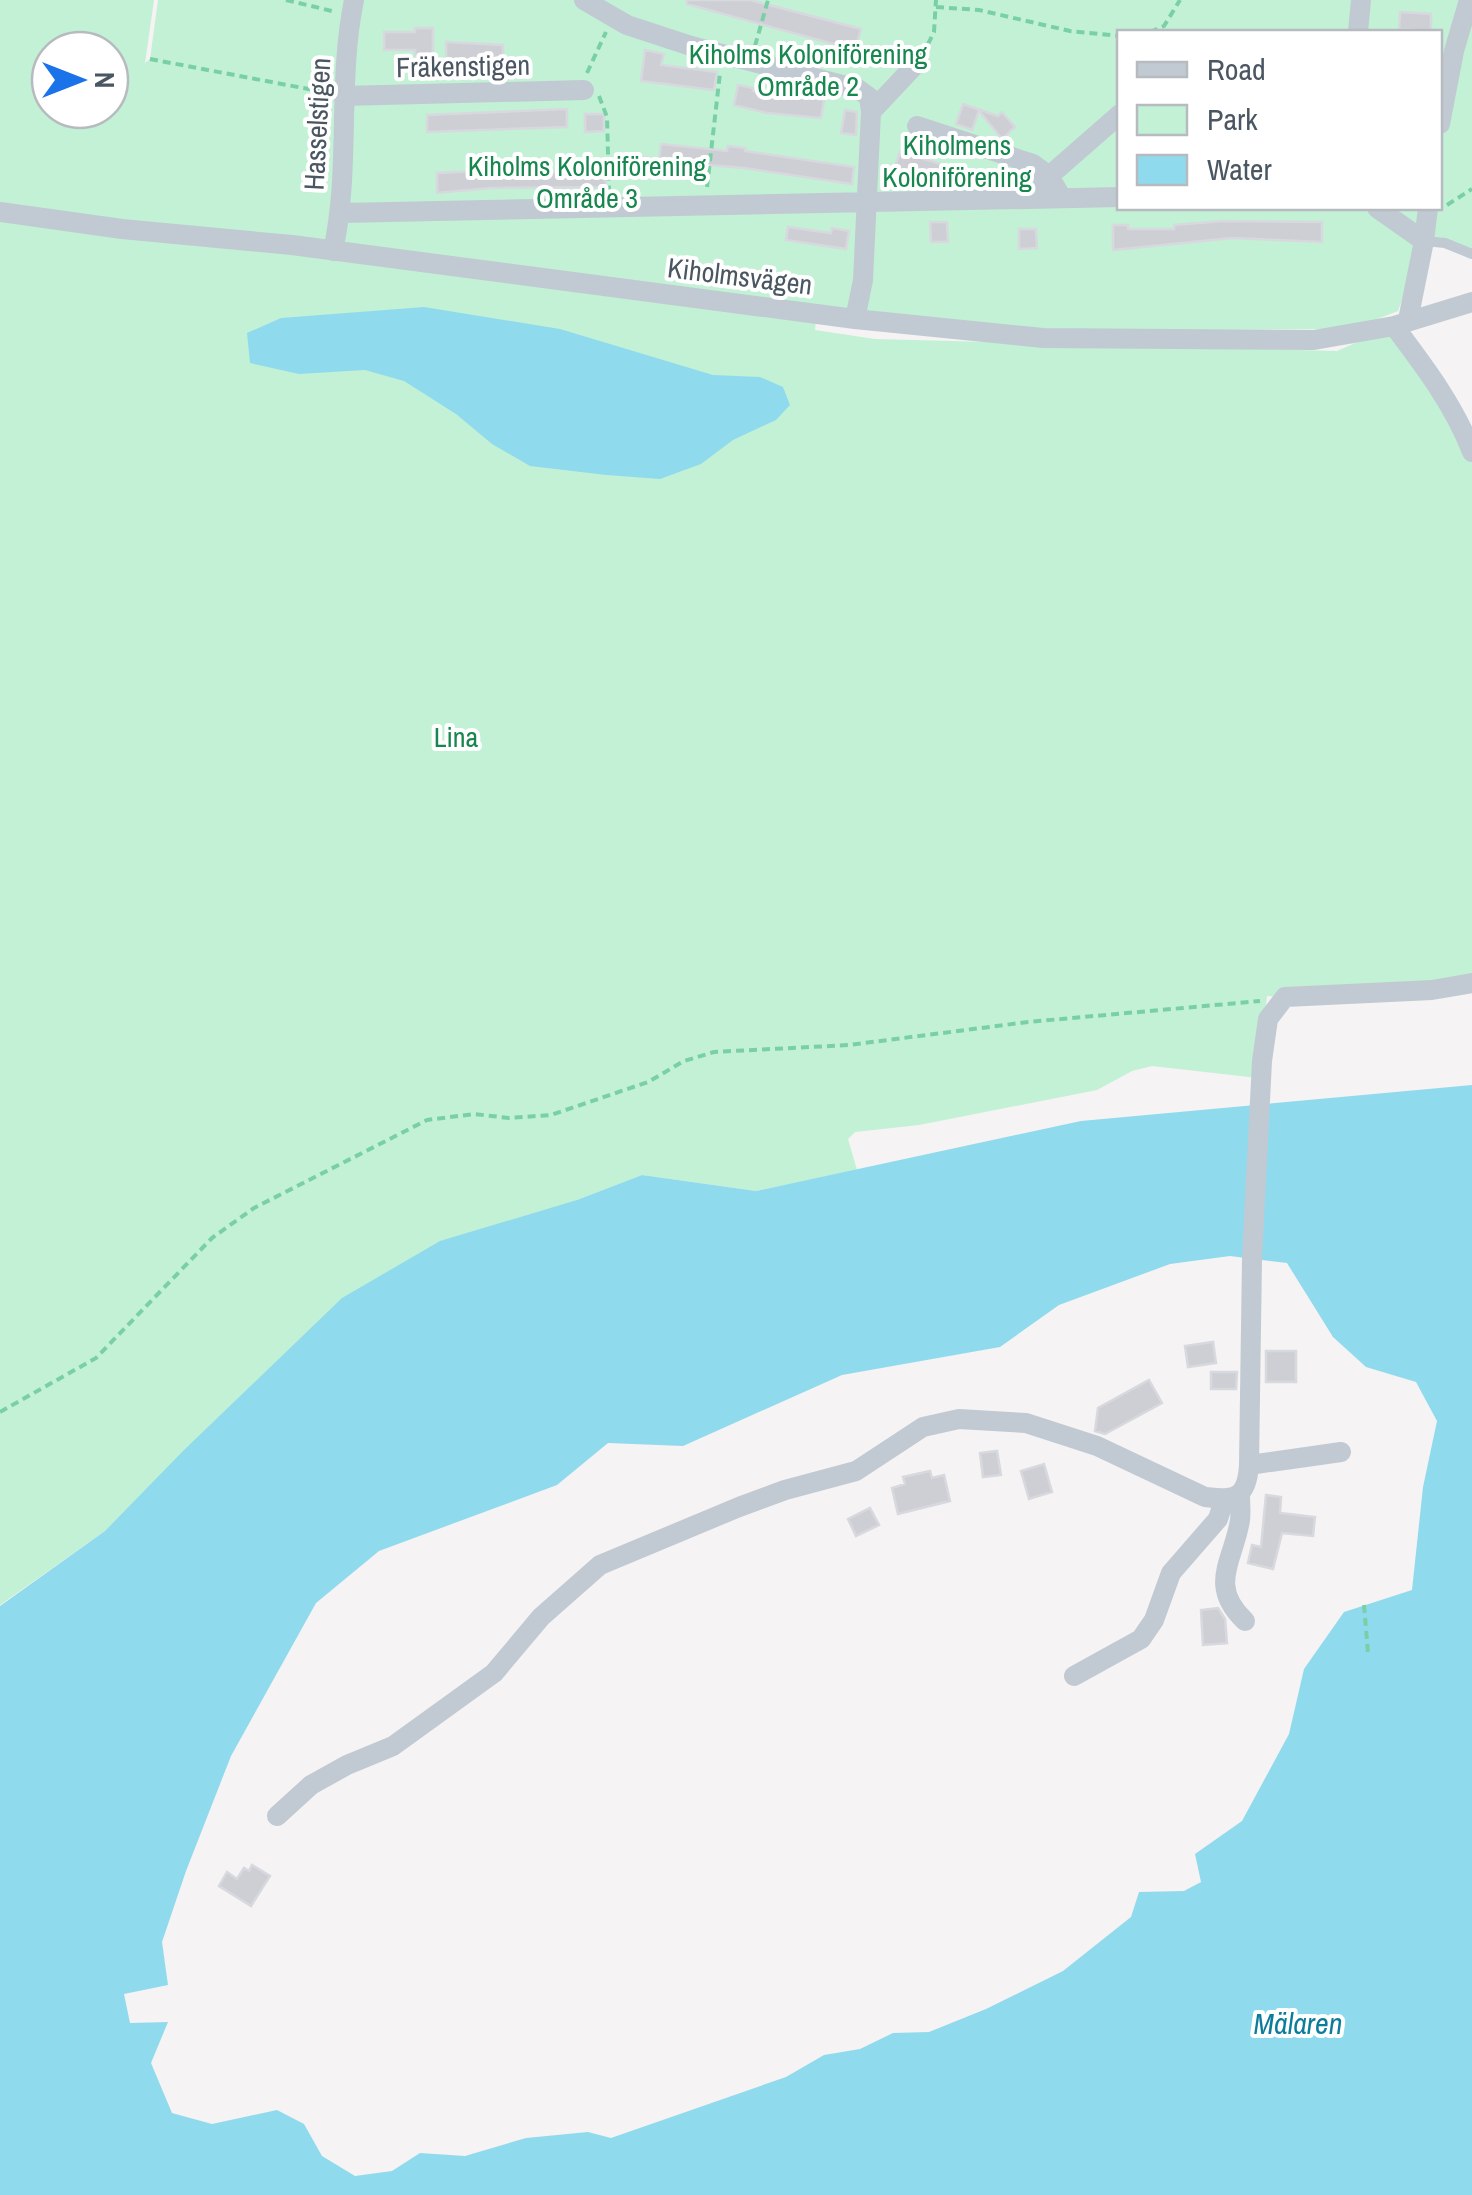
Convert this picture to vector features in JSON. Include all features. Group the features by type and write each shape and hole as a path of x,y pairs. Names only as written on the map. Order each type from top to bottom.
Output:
{"street":[{"path":"584,0 627,25 858,90 869,97 868,203 863,280 855,319"},
{"path":"1358,30 1360,0"},
{"path":"1442,114 1468,0"},
{"name":"Hasselstigen","path":"333,250 341,214 343,96 353,8"},
{"path":"871,112 919,61"},
{"name":"Fräkenstigen","path":"343,96 584,90"},
{"path":"1024,199 1117,117"},
{"path":"917,126 1033,164 1049,176 1062,198"},
{"path":"341,214 1117,197"},
{"path":"1380,210 1424,241"},
{"path":"1428,210 1424,241 1401,323 1472,452"},
{"name":"Kiholmsvägen","path":"0,212 122,229 333,250 855,319 1043,338 1314,340 1401,323 1472,302"},
{"path":"1074,1676 1140,1640 1154,1620 1171,1574 1232,1498 1248,1484 1252,1259 1268,1019 1285,998 1432,990 1472,983"},
{"path":"277,1816 312,1786 347,1765 393,1746 494,1673 541,1617 600,1566 769,1496 856,1470 923,1427 958,1418 1026,1423 1097,1446 1205,1498 1232,1498"},
{"path":"1249,1465 1341,1452"},
{"path":"1232,1498 1240,1522 1224,1569 1225,1585 1231,1608 1244,1620"}],"lane":[{"path":"1424,241 1444,243 1472,254"}],"path":[{"path":"286,0 353,8"},
{"path":"751,60 768,0"},
{"path":"1155,30 1164,26 1180,0"},
{"path":"919,61 934,32 936,4 1070,31 1117,36"},
{"path":"609,210 607,117 596,93 584,90 585,77 613,18"},
{"path":"705,207 722,54"},
{"path":"150,59 343,96"},
{"path":"1442,206 1456,202 1472,189"},
{"path":"0,1412 96,1358 212,1238 254,1208 427,1120 474,1114 510,1118 552,1115 648,1082 684,1061 714,1052 849,1045 1028,1022 1285,998"},
{"path":"1364,1605 1368,1653"}],"green space":[{"name":"Lina","path":"0,0 154,0 145,63 150,59 158,0 1472,0 1472,254 1424,241 1398,311 1351,329 1042,331 817,310 815,330 875,339 1337,351 1394,326 1472,455 1472,983 1267,996 1258,1078 1152,1066 1132,1071 1097,1090 919,1125 855,1132 848,1139 857,1170 756,1191 642,1175 577,1200 265,1373 105,1531 0,1605"}],"water":[{"path":"424,307 560,329 713,375 760,377 783,387 790,405 776,420 733,440 701,464 660,479 606,475 530,466 492,444 456,414 404,381 365,370 299,374 250,363 247,333 281,318"},
{"name":"Mälaren","path":"1472,1085 1472,2195 0,2195 0,1606 105,1531 342,1298 440,1241 577,1200 642,1175 756,1191 1081,1121","holes":["1230,1256 1287,1263 1333,1337 1366,1367 1416,1382 1437,1421 1423,1487 1412,1590 1344,1612 1304,1669 1289,1734 1242,1821 1195,1854 1201,1882 1184,1891 1139,1892 1131,1917 1063,1971 986,2009 929,2032 893,2033 860,2049 824,2055 786,2077 611,2138 588,2132 526,2138 465,2156 420,2153 392,2171 355,2176 322,2156 304,2124 277,2110 212,2124 172,2113 151,2063 168,2022 130,2023 124,1994 168,1985 162,1942 231,1756 316,1603 379,1551 557,1485 608,1443 683,1446 842,1375 1000,1347 1059,1305 1170,1264"]}],"building":[{"path":"687,0 750,0 861,29 854,55 840,51 841,46 687,4"},
{"path":"1400,12 1431,14 1431,30 1399,29"},
{"path":"415,28 433,28 433,55 415,55 415,50 384,50 384,32 415,32"},
{"path":"446,42 503,45 503,66 488,66 488,61 446,62"},
{"path":"645,50 664,54 661,65 717,72 714,90 641,81"},
{"path":"738,85 753,91 824,100 821,118 767,113 734,105"},
{"path":"963,104 998,116 1002,112 1015,127 1002,139 979,111 972,130 956,124"},
{"path":"567,109 567,127 427,132 427,115"},
{"path":"845,110 857,112 856,135 841,133"},
{"path":"585,114 604,114 604,131 585,132"},
{"path":"661,144 727,151 728,146 745,148 854,167 852,184 744,168 659,161"},
{"path":"900,152 958,169 953,183 914,170 912,175 894,170"},
{"path":"632,156 651,158 650,174 631,173"},
{"path":"528,169 528,173 605,169 606,187 490,188 437,193 437,173"},
{"path":"1223,221 1322,222 1322,242 1232,238 1113,250 1113,225 1128,225 1128,229 1174,229 1174,225"},
{"path":"930,222 947,222 948,242 931,242"},
{"path":"788,227 831,233 832,228 849,231 846,249 786,240"},
{"path":"1019,229 1036,229 1037,248 1019,249"},
{"path":"1213,1342 1216,1363 1188,1367 1185,1346"},
{"path":"1266,1351 1296,1351 1296,1382 1266,1382"},
{"path":"1211,1372 1237,1372 1236,1389 1211,1389"},
{"path":"1149,1380 1162,1403 1105,1434 1095,1431 1098,1408"},
{"path":"997,1451 1001,1475 983,1477 980,1453"},
{"path":"1044,1464 1052,1492 1029,1499 1021,1471"},
{"path":"930,1471 932,1478 944,1475 950,1501 898,1514 892,1488 905,1484 903,1477"},
{"path":"1266,1495 1281,1497 1280,1513 1315,1517 1313,1536 1282,1533 1273,1569 1248,1563 1252,1545 1261,1547"},
{"path":"870,1508 879,1525 856,1536 848,1519"},
{"path":"1218,1608 1225,1619 1227,1643 1203,1645 1201,1610"},
{"path":"252,1865 270,1876 251,1906 219,1886 227,1872 237,1879 244,1868 249,1871"}],"park label":[{"name":"Kiholms Koloniförening Område 2","path":"808,70"},
{"name":"Kiholmens Koloniförening","path":"957,161"},
{"name":"Kiholms Koloniförening Område 3","path":"587,182"}]}
